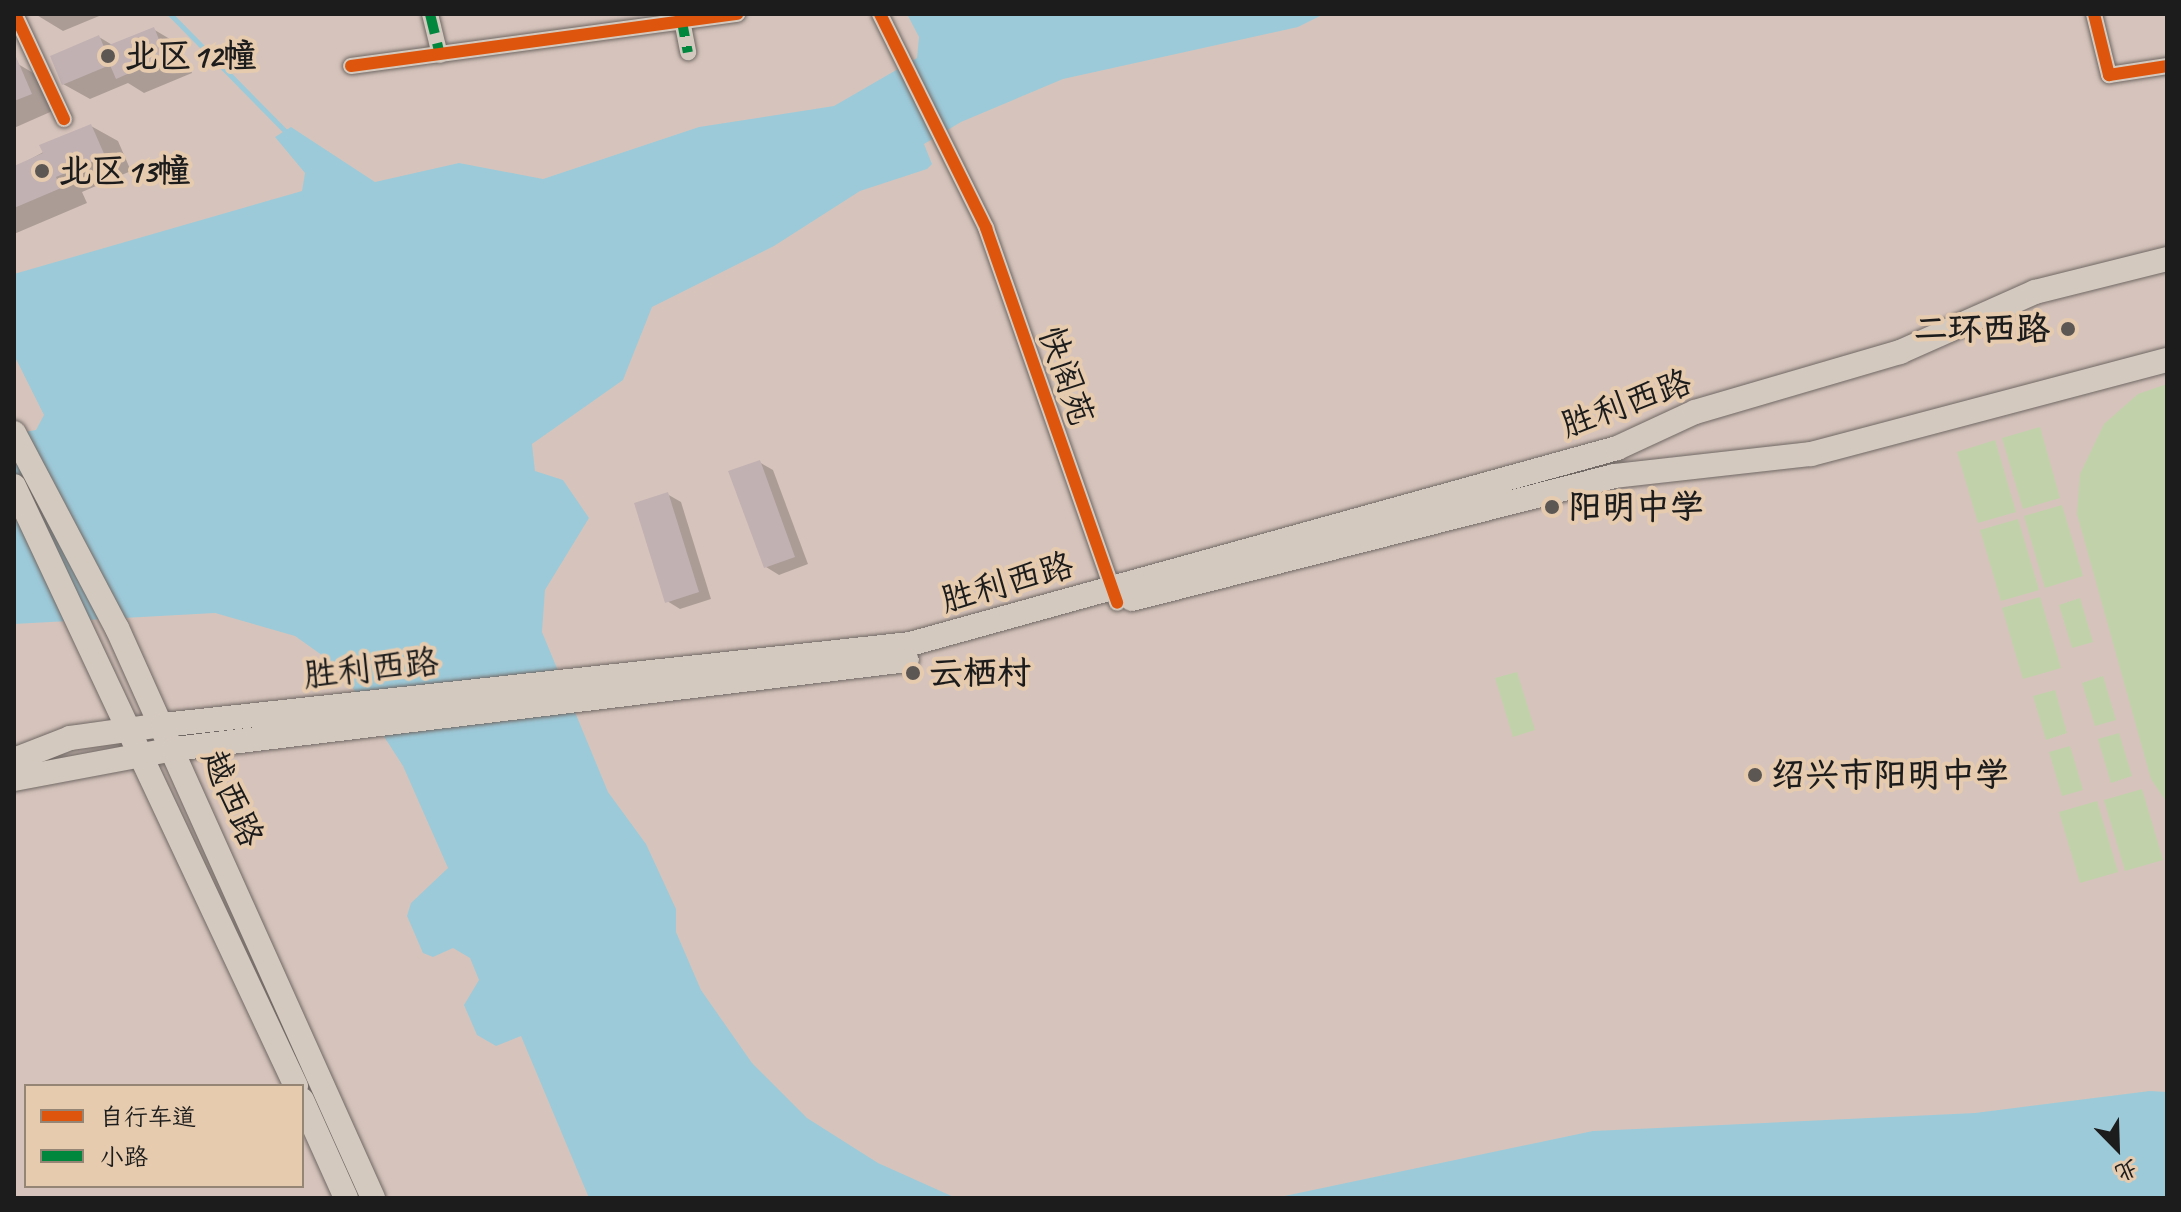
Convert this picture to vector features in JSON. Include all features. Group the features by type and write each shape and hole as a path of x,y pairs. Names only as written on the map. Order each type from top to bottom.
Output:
{"main road":[{"name":"胜利西路","path":"14,760 70,738 163,725 588,704 913,660 1114,595 1617,448 1695,412 1900,352 2035,292 2167,259"},
{"name":"胜利西路","path":"14,779 351,716 580,680 910,644 1614,476 1811,454 2167,360"},
{"name":"越西路","path":"14,433 117,628 163,725 373,1198"},
{"name":"越西路","path":"14,486 134,729 295,1084"},
{"path":"304,1104 346,1198"}],"street":[{"path":"15,14 64,119"},
{"path":"430,14 440,55"},
{"path":"351,66 682,19 738,14"},
{"name":"快阁苑","path":"880,14 959,169 1114,595"},
{"path":"2094,14 2109,75 2167,66"},
{"path":"682,19 688,52"}],"green space":[{"path":"2167,384 2167,803 2151,779 2077,514 2080,474 2104,424 2138,394"},
{"path":"2040,427 2060,498 2023,509 2002,438"},
{"path":"1995,440 2016,512 1978,523 1957,452"},
{"path":"2062,505 2083,576 2045,588 2024,516"},
{"path":"2018,519 2039,590 2001,601 1980,530"},
{"path":"2040,597 2061,668 2023,679 2002,608"},
{"path":"2080,598 2093,642 2072,648 2059,605"},
{"path":"1517,672 1535,730 1513,737 1495,678"},
{"path":"2103,676 2116,720 2095,726 2082,683"},
{"path":"2055,690 2067,733 2046,740 2033,696"},
{"path":"2119,733 2132,776 2111,783 2098,739"},
{"path":"2070,746 2083,790 2062,796 2049,752"},
{"path":"2142,789 2163,860 2125,871 2104,800"},
{"path":"2097,801 2118,872 2080,883 2059,812"}],"water":[{"path":"907,14 1324,14 1298,27 1063,79 961,122 924,144 932,164 927,169 860,191 774,246 652,307 623,380 532,444 535,471 563,480 589,518 545,590 542,632 608,792 646,844 676,909 676,932 701,990 752,1063 807,1118 878,1163 956,1198 589,1198 521,1036 496,1046 477,1035 464,1005 479,980 470,958 453,948 433,957 423,953 407,916 411,903 448,868 403,766 340,668 295,636 215,613 14,624 14,434 36,430 44,415 14,355 14,274 302,191 305,173 275,137 291,127 375,182 459,163 543,179 699,127 834,106 917,58 919,37"},
{"path":"2150,1091 2167,1092 2167,1198 1275,1198 1593,1131 1975,1113"}],"building":[{"name":"北区12幢","path":"154,27 166,57 116,79 110,65 62,85 50,56 99,35 104,47"},
{"path":"14,52 32,94 14,101"},
{"name":"北区13幢","path":"91,124 105,156 56,177 61,188 14,208 14,166 43,153 39,145"},
{"path":"760,460 795,557 764,568 728,471"},
{"path":"668,492 699,592 665,603 634,503"}],"waterway":[{"path":"170,14 287,133"}],"marked path":[{"path":"430,14 440,55"},
{"path":"681,17 688,52"}],"cycle path":[{"path":"15,14 64,119"},
{"path":"351,66 738,14"},
{"path":"880,14 986,228 1117,603"},
{"path":"2094,14 2109,75 2167,66"}],"place":[{"name":"北区12幢","path":"108,56"},
{"name":"北区13幢","path":"42,171"},
{"name":"二环西路","path":"2068,329"},
{"name":"阳明中学","path":"1552,507"},
{"name":"云栖村","path":"913,673"},
{"name":"绍兴市阳明中学","path":"1755,775"}]}
